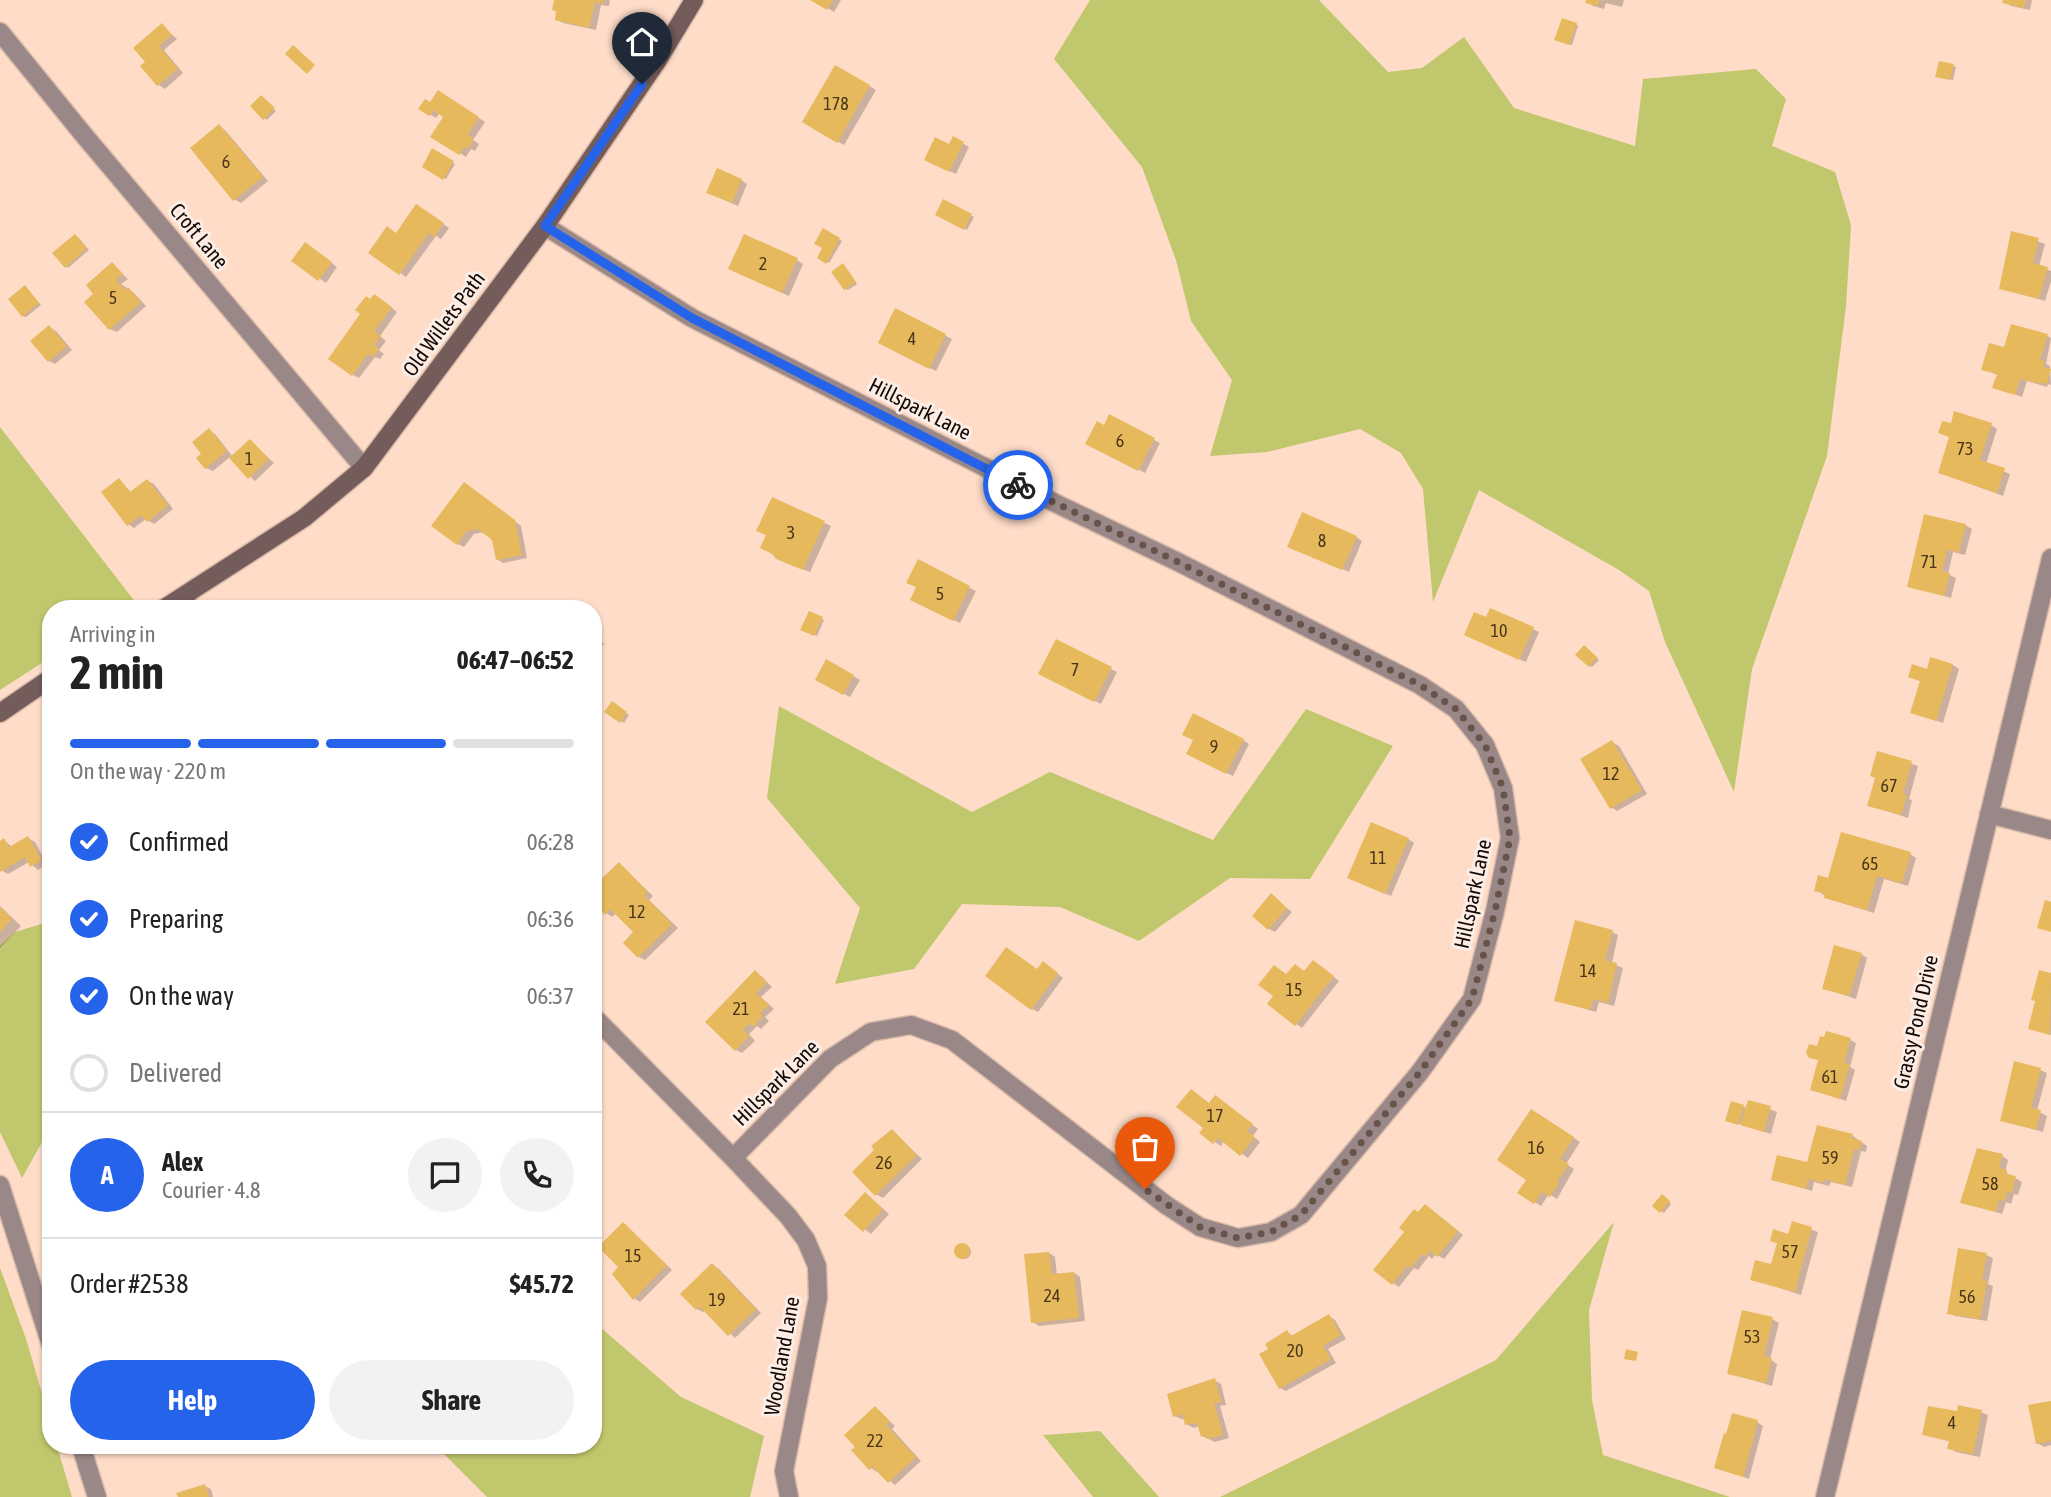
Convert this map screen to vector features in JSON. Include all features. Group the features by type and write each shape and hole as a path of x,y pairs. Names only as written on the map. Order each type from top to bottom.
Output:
{"main road":[{"name":"Old Willets Path","path":"192,600 304,518 364,468 545,226 656,63 694,0"},
{"path":"0,713 42,684"}],"street":[{"name":"Croft Lane","path":"0,33 364,468"},
{"name":"Hillspark Lane","path":"545,226 692,318 1420,685 1456,709 1485,745 1503,788 1510,838 1495,911 1472,999 1420,1072 1301,1215 1271,1232 1238,1238 1200,1227 1166,1205 952,1040 911,1025 871,1031 830,1059 733,1158"},
{"name":"Grassy Pond Drive","path":"1825,1497 2051,558"},
{"path":"1989,814 2051,830"},
{"name":"Woodland Lane","path":"602,1025 788,1216 806,1240 817,1266 818,1297 784,1471 789,1497"},
{"path":"0,1185 42,1317"},
{"path":"84,1454 97,1497"}],"green space":[{"path":"1090,0 1319,0 1388,72 1422,68 1464,37 1514,108 1635,146 1643,79 1756,69 1786,99 1772,146 1835,172 1851,225 1846,306 1827,456 1752,669 1734,792 1665,642 1649,591 1619,570 1479,490 1433,602 1423,489 1401,453 1360,429 1267,452 1210,456 1232,380 1191,321 1176,260 1142,167 1054,59"},
{"path":"0,427 134,600 42,600 42,663 0,690"},
{"path":"779,706 972,812 1050,772 1213,840 1306,709 1393,746 1310,879 1230,878 1139,941 1060,907 962,904 914,969 835,984 860,908 767,798"},
{"path":"42,924 42,1142 22,1178 0,1132 0,946 15,932"},
{"path":"1614,1222 1589,1310 1592,1400 1603,1455 1730,1497 1220,1497 1496,1360"},
{"path":"0,1268 26,1339 42,1393 42,1454 59,1454 72,1497 0,1497"},
{"path":"602,1329 681,1397 764,1436 750,1497 487,1497 444,1454 602,1454"},
{"path":"1100,1431 1159,1497 1093,1497 1043,1435"}],"building":[{"path":"554,0 604,0 603,4 595,2 589,28 555,20 556,11 552,10"},
{"path":"810,0 833,0 827,10"},
{"path":"1586,0 1599,0 1598,6 1585,3"},
{"path":"2003,0 2026,0 2024,8 2002,3"},
{"path":"1562,18 1577,23 1569,45 1554,40"},
{"path":"162,23 172,35 159,46 178,69 157,86 140,66 145,62 133,48"},
{"path":"293,45 315,65 307,74 285,54"},
{"path":"1939,61 1954,64 1950,80 1935,77"},
{"path":"835,65 870,85 837,143 802,122"},
{"path":"438,90 479,117 468,135 474,139 468,149 464,147 459,155 430,137 443,117 433,110 429,116 418,109 425,99 430,102"},
{"path":"261,95 275,108 263,120 250,106"},
{"path":"219,124 263,177 233,201 190,148"},
{"path":"953,136 964,142 949,172 924,160 935,137 949,144"},
{"path":"432,148 454,161 443,180 422,167"},
{"path":"717,168 742,179 732,203 706,193"},
{"path":"943,199 972,214 964,230 935,215"},
{"path":"416,204 444,223 434,237 429,233 399,275 368,253 387,226 396,233"},
{"path":"823,228 840,238 826,264 817,258 822,248 814,244"},
{"path":"2011,231 2039,238 2033,263 2048,267 2039,299 1999,289"},
{"path":"75,234 87,248 65,268 52,253"},
{"path":"744,234 798,258 782,293 728,269"},
{"path":"305,242 332,262 318,281 291,261"},
{"path":"112,262 123,274 116,280 125,290 128,287 141,302 109,330 84,302 93,294 86,285"},
{"path":"843,263 856,282 844,290 831,272"},
{"path":"25,285 39,303 22,317 8,299"},
{"path":"374,294 392,307 374,331 381,336 374,345 379,349 373,357 368,354 352,376 328,359 360,314 355,310 366,296 370,299"},
{"path":"895,308 946,334 929,369 878,343"},
{"path":"2011,324 2048,334 2040,360 2045,361 2043,367 2051,369 2047,384 2020,379 2015,395 1992,388 1997,374 1981,370 1989,343 2004,347"},
{"path":"49,325 67,346 48,362 30,341"},
{"path":"1954,411 1992,423 1980,460 2005,468 1997,493 1938,473 1949,437 1938,433 1942,421 1951,423"},
{"path":"1109,414 1155,438 1138,471 1085,444 1097,421 1104,425"},
{"path":"209,428 227,451 205,469 196,458 201,454 192,442"},
{"path":"250,439 269,459 248,479 229,458"},
{"path":"119,478 130,492 147,479 168,505 147,522 141,515 127,526 101,492"},
{"path":"464,482 515,520 522,555 496,560 492,540 478,529 467,531 457,545 431,526"},
{"path":"772,497 825,521 803,570 776,559 760,548 766,535 756,531"},
{"path":"1302,512 1357,536 1342,570 1287,547"},
{"path":"1924,514 1966,524 1959,552 1947,550 1942,571 1950,573 1944,596 1907,587"},
{"path":"918,559 970,586 953,621 910,600 916,587 906,583"},
{"path":"1490,608 1534,627 1519,660 1464,635 1474,612 1486,617"},
{"path":"809,611 823,617 814,636 800,630"},
{"path":"1056,639 1112,667 1094,702 1038,674"},
{"path":"1584,645 1597,657 1589,667 1575,655"},
{"path":"1930,657 1953,664 1936,721 1910,713 1920,681 1908,677 1912,664 1927,669"},
{"path":"826,659 854,675 843,695 815,680"},
{"path":"612,701 627,712 620,723 604,712"},
{"path":"1193,713 1244,739 1226,774 1186,754 1193,740 1182,735"},
{"path":"1612,740 1642,790 1610,809 1580,759"},
{"path":"1877,751 1912,761 1903,794 1907,795 1901,815 1867,806 1875,778 1870,776"},
{"path":"1371,822 1409,838 1385,894 1347,878"},
{"path":"1841,832 1911,852 1902,883 1877,876 1867,910 1824,898 1825,894 1814,891 1818,875 1828,878"},
{"path":"28,836 42,860 30,867 25,857 0,872 0,841 4,838 9,847"},
{"path":"619,862 648,892 644,895 672,924 638,958 623,943 633,932 610,909 605,915 602,912 602,878"},
{"path":"1271,893 1287,908 1268,930 1252,916"},
{"path":"2045,900 2051,902 2051,932 2037,928"},
{"path":"0,907 12,919 0,932"},
{"path":"1575,920 1613,930 1605,960 1617,963 1608,1003 1593,999 1590,1010 1554,1001"},
{"path":"1834,945 1862,953 1849,996 1822,989"},
{"path":"1006,947 1037,969 1043,961 1058,973 1031,1010 985,976"},
{"path":"1313,960 1334,976 1295,1026 1267,1004 1273,996 1258,985 1274,965 1286,974 1295,964 1304,971"},
{"path":"755,970 767,982 756,993 769,1005 760,1013 763,1016 753,1027 750,1023 743,1030 749,1036 735,1051 705,1022"},
{"path":"2039,970 2051,973 2050,1035 2028,1029 2035,1001 2031,1000"},
{"path":"1826,1031 1851,1038 1844,1063 1850,1064 1840,1099 1810,1090 1818,1060 1809,1058 1806,1053 1809,1044 1817,1046 1820,1036 1824,1037"},
{"path":"2014,1061 2041,1068 2031,1108 2041,1110 2036,1130 2000,1121"},
{"path":"1191,1089 1209,1103 1215,1095 1253,1124 1247,1131 1255,1137 1240,1156 1218,1138 1213,1144 1199,1133 1203,1128 1176,1107"},
{"path":"1748,1100 1771,1106 1764,1132 1740,1125"},
{"path":"1731,1101 1744,1105 1738,1125 1725,1121"},
{"path":"1531,1109 1574,1137 1560,1159 1569,1164 1557,1181 1559,1183 1550,1197 1542,1192 1534,1204 1517,1193 1526,1180 1497,1160"},
{"path":"1817,1125 1853,1134 1852,1138 1862,1141 1859,1150 1854,1149 1845,1185 1824,1179 1823,1183 1808,1179 1806,1189 1771,1180 1777,1155 1807,1162"},
{"path":"892,1129 917,1155 875,1196 852,1172 874,1150 871,1146"},
{"path":"1977,1148 2003,1154 1999,1168 2016,1176 2012,1193 2007,1192 2005,1201 1999,1200 1996,1212 1960,1203"},
{"path":"865,1192 883,1209 863,1232 844,1215"},
{"path":"1662,1194 1670,1201 1660,1213 1652,1206"},
{"path":"1425,1204 1458,1231 1437,1257 1430,1251 1425,1256 1422,1254 1410,1268 1407,1266 1392,1285 1373,1270 1404,1232 1399,1228 1414,1209 1418,1212"},
{"path":"1792,1221 1812,1227 1795,1292 1750,1280 1755,1260 1771,1264 1777,1243 1770,1241 1773,1229 1788,1234"},
{"path":"623,1222 667,1265 633,1300 612,1274 618,1267 602,1251 602,1243"},
{"path":"962,1243 970,1251 962,1259 954,1251"},
{"path":"1958,1248 1987,1253 1982,1280 1987,1281 1980,1319 1947,1314"},
{"path":"1049,1252 1052,1274 1074,1272 1079,1318 1031,1323 1024,1254"},
{"path":"712,1263 756,1309 728,1336 700,1307 696,1310 680,1294"},
{"path":"1742,1310 1773,1317 1764,1356 1772,1358 1766,1383 1727,1374"},
{"path":"1329,1314 1341,1335 1323,1346 1331,1359 1279,1389 1259,1354 1268,1349 1265,1344 1287,1330 1291,1336"},
{"path":"1626,1349 1638,1352 1636,1361 1624,1359"},
{"path":"1215,1378 1221,1402 1214,1403 1223,1435 1207,1439 1206,1435 1201,1437 1197,1423 1185,1425 1182,1414 1173,1417 1167,1394"},
{"path":"2051,1401 2051,1441 2036,1444 2028,1405"},
{"path":"1958,1405 1982,1410 1973,1454 1947,1449 1949,1441 1922,1435 1928,1406 1957,1411"},
{"path":"875,1406 890,1421 886,1425 916,1457 888,1483 873,1467 869,1470 851,1450 855,1447 844,1435"},
{"path":"1732,1413 1758,1420 1743,1477 1714,1468"},
{"path":"205,1484 209,1497 178,1497 176,1493"}],"way so far":[{"path":"1018,485 1178,562 1420,685 1456,709 1485,745 1503,788 1510,838 1495,911 1472,999 1420,1072 1301,1215 1271,1232 1238,1238 1200,1227 1145,1189"}],"route":[{"path":"642,84 545,226 692,318 1018,485"}]}
